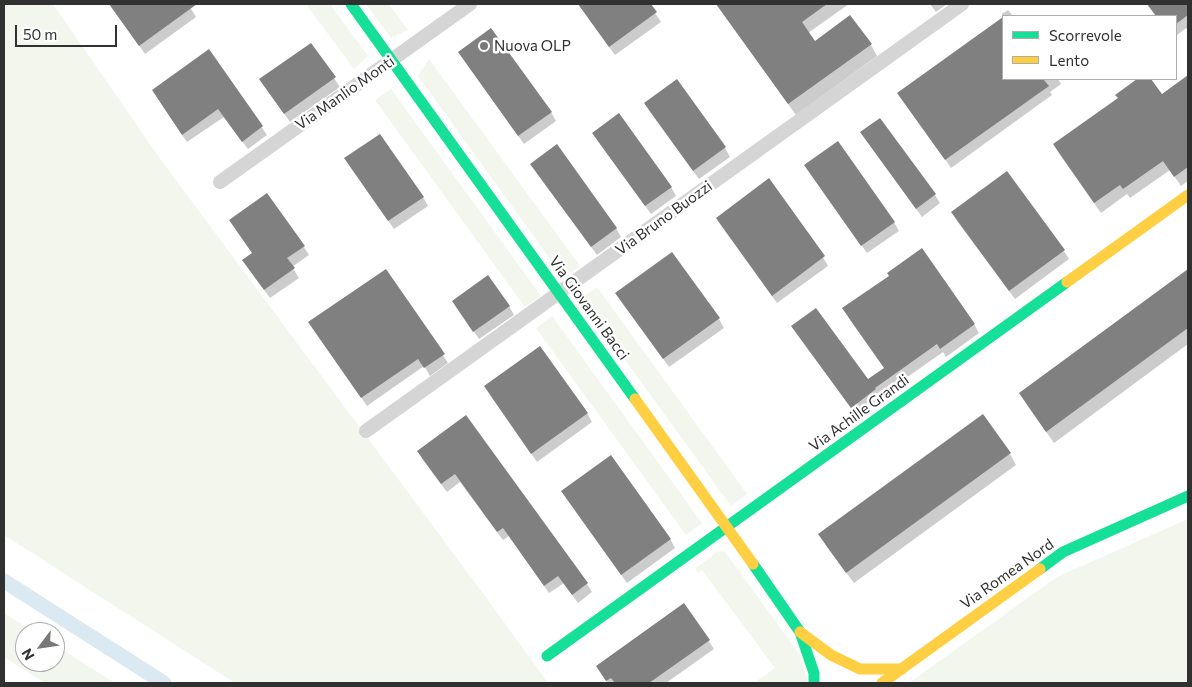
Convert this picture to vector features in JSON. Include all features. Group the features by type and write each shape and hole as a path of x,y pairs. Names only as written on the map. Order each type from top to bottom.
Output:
{"main road":[{"name":"Via Giovanni Bacci","path":"351,4 800,632 814,673 814,683"},
{"name":"Via Achille Grandi","path":"547,656 1188,195"},
{"name":"Via Romea Nord","path":"882,683 1062,552 1188,496"},
{"name":"Via Giovanni Bacci","path":"800,632 831,655 860,669 902,669"}],"street":[{"name":"Via Manlio Monti","path":"220,182 470,4"},
{"name":"Via Bruno Buozzi","path":"366,431 962,4"}],"shaded area":[{"path":"4,4 53,4 161,160 548,683 235,683 4,535"},
{"path":"306,4 330,4 368,56 354,69"},
{"path":"366,4 389,4 408,30 391,38"},
{"path":"429,59 580,266 564,278 418,76"},
{"path":"391,89 541,296 525,307 375,100"},
{"path":"597,287 747,494 731,506 581,299"},
{"path":"552,316 702,523 686,535 536,328"},
{"path":"1188,519 1188,683 909,683 1057,577"},
{"path":"717,552 725,552 800,655 808,683 754,683 775,668 702,570 698,573 696,570 696,568"},
{"path":"4,613 18,622 15,622 15,664 4,657"},
{"path":"65,651 115,683 45,683 28,672 65,672"}],"building":[{"path":"109,4 197,4 139,46"},
{"path":"578,4 651,4 657,12 609,47"},
{"path":"716,4 827,4 802,22 815,41 850,15 872,44 788,104"},
{"path":"1147,4 1188,4 1188,15 1177,23 1177,15 1155,15"},
{"path":"1002,18 1002,80 1044,80 1049,86 945,160 897,93"},
{"path":"491,28 552,112 518,136 458,52"},
{"path":"311,43 336,77 284,114 259,79"},
{"path":"209,49 263,126 242,142 218,109 182,135 152,90"},
{"path":"1188,75 1188,167 1174,177 1163,161 1123,189 1120,185 1094,203 1053,144 1118,98 1115,95 1136,80 1152,80 1162,94"},
{"path":"677,79 726,147 693,171 644,103"},
{"path":"619,113 672,187 645,206 592,133"},
{"path":"880,118 936,194 916,209 860,132"},
{"path":"380,134 424,197 388,221 344,158"},
{"path":"838,141 895,222 861,246 804,165"},
{"path":"557,144 617,228 591,247 530,164"},
{"path":"1007,171 1065,250 1009,291 951,212"},
{"path":"769,178 825,256 772,296 716,218"},
{"path":"267,193 305,246 287,258 295,268 264,290 242,260 252,253 229,220"},
{"path":"922,248 975,324 940,349 937,344 875,388 851,408 791,326 816,308 868,379 884,368 842,308 889,276 887,273"},
{"path":"672,252 720,318 663,359 615,293"},
{"path":"386,269 445,354 424,368 418,359 361,398 308,322"},
{"path":"1188,269 1188,328 1046,432 1019,393"},
{"path":"488,275 510,306 473,332 452,301"},
{"path":"540,346 588,413 531,454 484,386"},
{"path":"983,414 1011,453 846,573 818,534"},
{"path":"466,415 588,583 572,595 558,576 544,586 503,528 497,532 455,474 441,484 417,451"},
{"path":"611,455 671,539 621,575 561,491"},
{"path":"684,603 710,640 649,683 615,683 611,678 606,681 596,666"}],"waterway":[{"path":"4,581 164,683"}],"traffic: fast":[{"path":"351,4 635,399"},
{"path":"547,656 1067,282"},
{"path":"1040,569 1063,552 1188,496"},
{"path":"753,564 800,632 814,673 814,683"}],"traffic: slow":[{"path":"1067,282 1188,195"},
{"path":"635,399 753,564"},
{"path":"882,683 1040,569"},
{"path":"800,632 831,655 860,669 902,669"}],"place":[{"name":"Nuova OLP","path":"484,46"}]}
